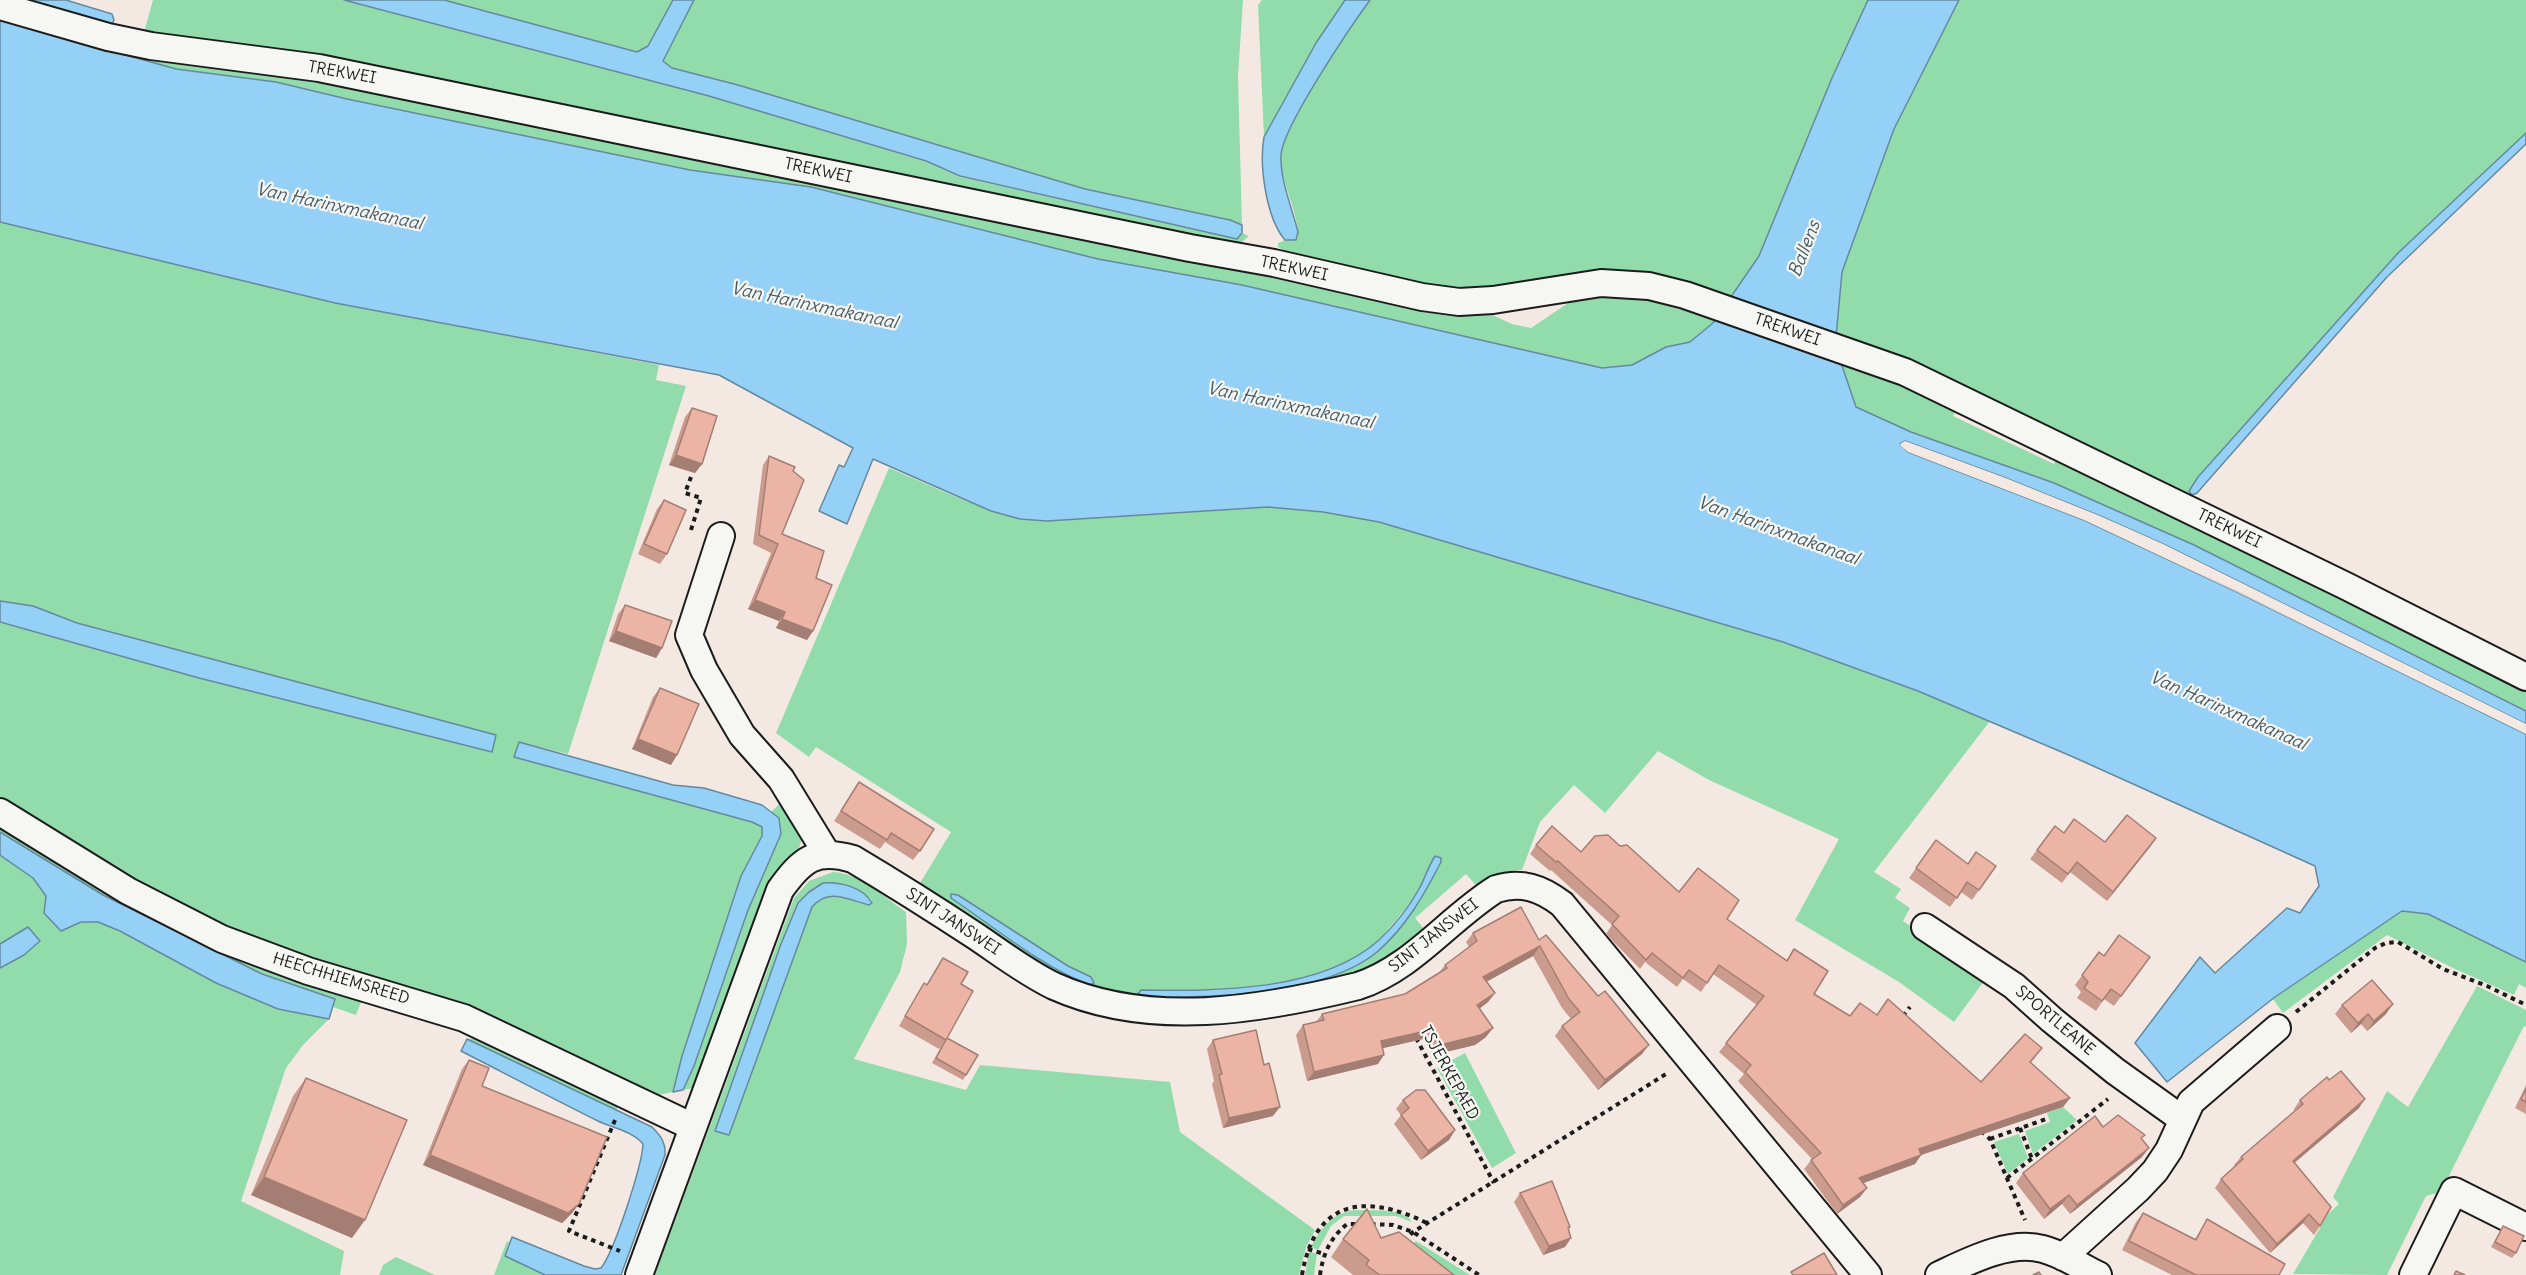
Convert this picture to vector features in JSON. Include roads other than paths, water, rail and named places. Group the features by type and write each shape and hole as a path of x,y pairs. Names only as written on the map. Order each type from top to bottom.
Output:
{"street":[{"name":"TREKWEI","path":"0,6 151,46 319,68 1190,248 1274,263 1422,297 1459,302 1493,300 1601,283 1648,286 1685,295 1905,372 2187,508 2526,677"},
{"path":"639,1275 780,890 800,864 813,857 827,854 781,779 742,735 720,700 688,635 722,536"},
{"name":"HEECHHIEMSREED","path":"0,812 128,891 222,939 308,971 464,1018 693,1127"},
{"name":"SINT JANSWEI","path":"827,854 853,859 1052,985 1107,1005 1149,1011 1192,1011 1256,1006 1374,981 1405,962 1496,889 1508,885 1538,888 1562,904 1868,1275"},
{"name":"SPORTLEANE","path":"1925,927 2014,986 2123,1077 2182,1119"},
{"path":"2062,1257 2155,1171 2169,1150 2191,1102 2277,1028"},
{"path":"2413,1275 2454,1191 2526,1227"},
{"path":"1939,1275 1973,1260 2014,1248 2042,1249 2098,1275"}],"water":[{"path":"25,0 66,0 112,14 114,20 112,24 106,24"},
{"path":"344,0 444,0 637,52 648,46 673,0 694,0 663,61 672,68 738,85 1085,189 1230,220 1242,225 1242,233 1237,239 960,176 926,161 709,96"},
{"path":"1345,0 1370,0 1319,77 1284,142 1281,155 1282,174 1298,232 1296,240 1285,240 1273,219 1266,191 1262,162 1264,137 1316,43"},
{"path":"1868,0 1959,0 1894,129 1842,272 1836,337 1839,357 1856,407 1911,432 2054,483 2194,545 2526,711 2526,724 2163,544 2003,477 1905,441 1900,444 1908,452 2084,520 2237,592 2526,734 2526,962 2428,914 2402,911 2275,997 2167,1082 2135,1043 2200,957 2215,973 2287,908 2300,913 2319,886 2315,866 2071,756 1918,691 1783,642 1379,522 1323,512 1268,507 1047,521 1020,519 991,511 873,459 847,524 819,511 839,465 844,467 853,448 719,375 335,303 0,222 0,20 176,69 276,82 347,99 690,170 811,187 1098,259 1242,285 1602,368 1632,365 1666,347 1690,342 1713,323 1759,256 1832,78"},
{"path":"2526,133 2526,144 2387,277 2197,493 2192,495 2189,491 2198,477 2398,253"},
{"path":"0,601 33,606 77,623 496,735 492,752 199,678 0,622"},
{"path":"519,742 673,785 704,788 762,805 779,818 781,834 748,910 694,1066 683,1090 673,1092 682,1056 741,876 762,836 762,827 752,822 514,757"},
{"path":"0,832 103,895 262,974 335,999 329,1019 278,1009 216,983 120,931 98,922 81,922 61,931 44,913 46,896 33,878 0,855"},
{"path":"1435,856 1441,858 1441,862 1406,921 1377,952 1341,973 1298,986 1252,993 1173,998 1138,994 1141,990 1202,990 1266,985 1328,970 1355,957 1390,929 1415,896"},
{"path":"823,883 837,883 857,889 872,903 869,905 832,896 818,901 812,907 729,1135 715,1131 781,944 798,903"},
{"path":"951,894 958,895 1068,966 1091,977 1094,983 1090,985 1072,977 1036,957 951,898"},
{"path":"28,927 40,941 24,955 0,968 0,944"},
{"path":"467,1039 652,1127 664,1143 665,1155 621,1275 545,1275 505,1256 512,1237 584,1266 601,1268 613,1245 626,1208 638,1170 643,1144 628,1133 598,1121 461,1051"}],"water label":[{"name":"Van Harinxmakanaal","path":"339,207"},
{"name":"Ballens","path":"1805,249"},
{"name":"Van Harinxmakanaal","path":"814,306"},
{"name":"Van Harinxmakanaal","path":"1290,406"},
{"name":"Van Harinxmakanaal","path":"1778,531"},
{"name":"Van Harinxmakanaal","path":"2228,711"}]}
